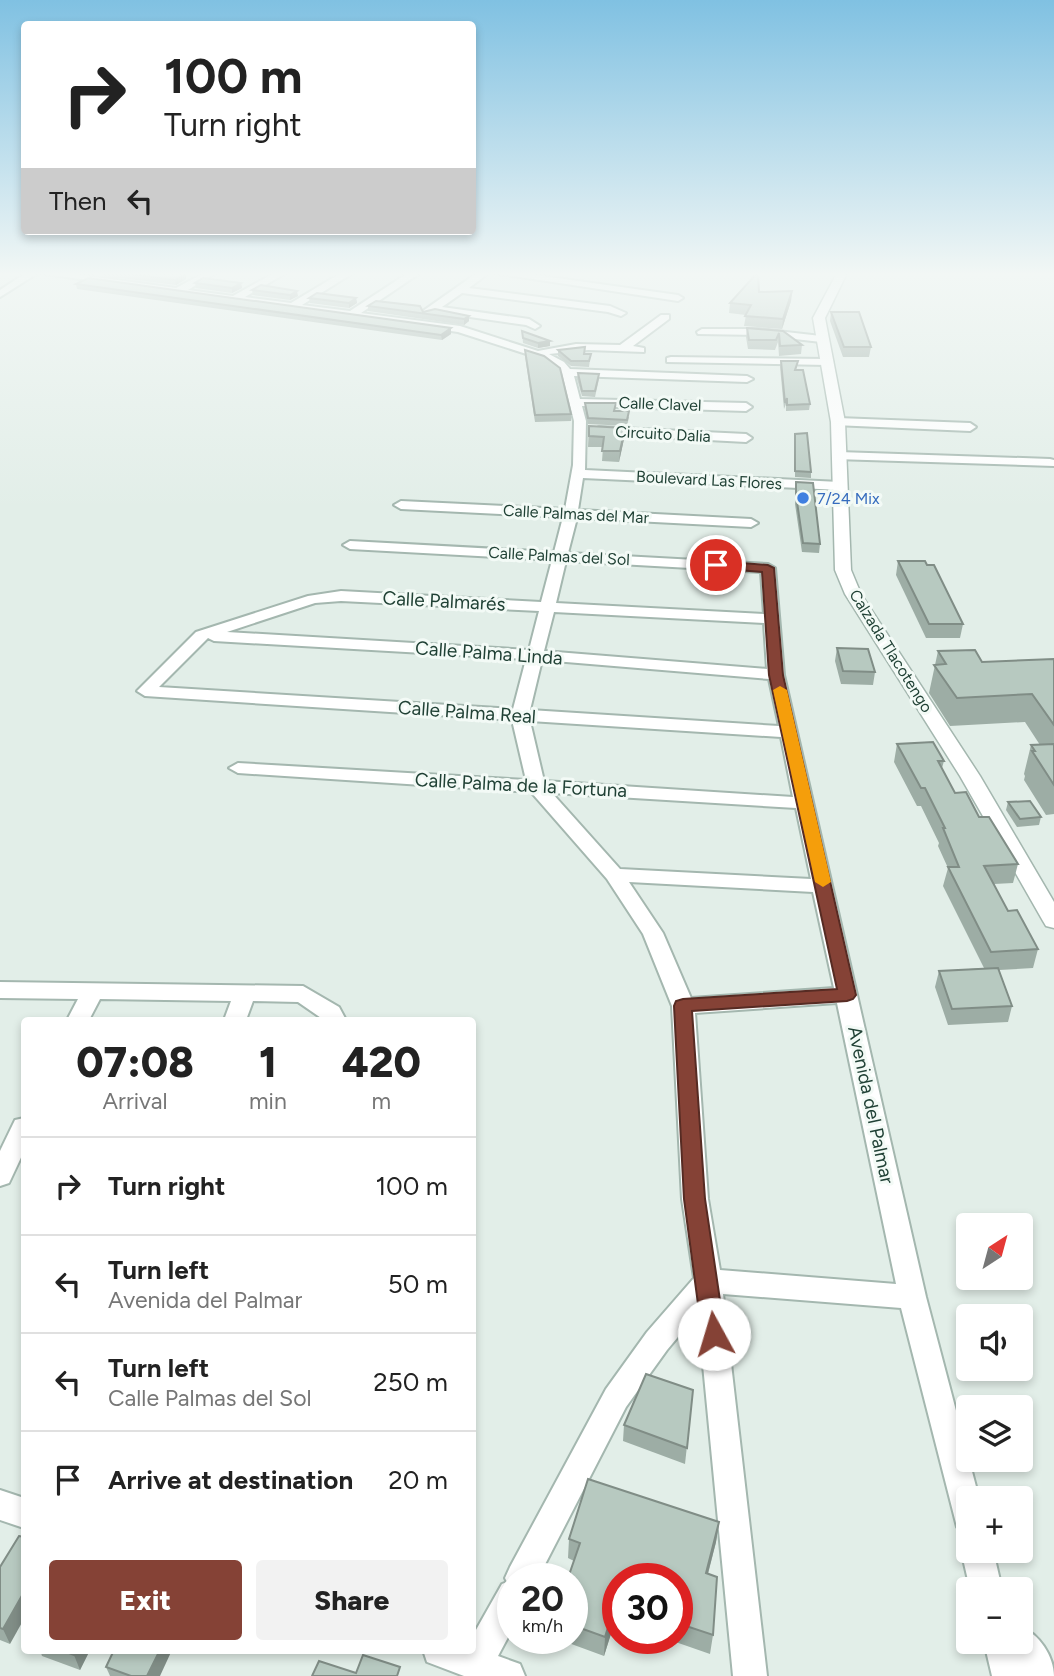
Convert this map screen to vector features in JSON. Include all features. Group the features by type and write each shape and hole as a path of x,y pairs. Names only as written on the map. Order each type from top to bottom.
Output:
{"street":[{"path":"529,351 560,364 567,372 580,430 578,470 571,514 520,715 536,786 614,876 653,933 683,1006 695,1199 708,1281 750,1676"},
{"path":"538,354 546,351"},
{"name":"Calzada Tlacotengo","path":"824,351 838,422 843,570 853,594 970,776 1054,921"},
{"path":"671,360 827,362"},
{"path":"567,372 746,408"},
{"name":"Calle Clavel","path":"575,401 746,408"},
{"name":"Circuito Dalia","path":"580,430 746,408"},
{"path":"838,422 970,427"},
{"path":"839,456 1050,463"},
{"name":"Boulevard Las Flores","path":"578,470 840,481"},
{"name":"Calle Palmas del Mar","path":"401,505 751,523"},
{"name":"Calle Palmas del Sol","path":"350,545 768,568"},
{"name":"Avenida del Palmar","path":"768,568 776,675 912,1297 960,1486"},
{"name":"Calle Palmarés","path":"145,691 202,635 313,599 341,596 548,605 772,619"},
{"name":"Calle Palma Linda","path":"202,635 536,655 776,675"},
{"name":"Calle Palma Real","path":"145,691 789,732"},
{"name":"Calle Palma de la Fortuna","path":"238,768 805,803"},
{"path":"614,876 824,886"},
{"path":"0,990 303,994 333,1017"},
{"path":"80,1017 92,992"},
{"path":"236,1017 246,993"},
{"path":"683,1006 847,995"},
{"path":"0,1176 21,1133"},
{"path":"708,1281 912,1297"},
{"path":"529,1563 617,1398 657,1341 708,1281"},
{"path":"0,1505 21,1512"},
{"path":"476,1664 497,1625"},
{"path":"450,1654 508,1676"},
{"path":"1003,1654 1009,1676"},
{"path":"1028,1654 1044,1676"}],"building":[{"path":"525,351 544,356 560,368 571,414 535,415"},
{"path":"559,351 584,351 584,354 591,354 589,361 571,361"},
{"path":"781,361 798,361 795,370 803,370 810,404 787,405 787,398 785,403"},
{"path":"578,373 599,374 595,391 582,391"},
{"path":"585,403 616,403 614,411 629,411 627,420 588,418"},
{"path":"589,426 625,428 620,451 602,451 604,437 589,436"},
{"path":"807,433 811,472 795,471 795,434"},
{"path":"796,482 813,483 820,544 803,543"},
{"path":"898,561 925,561 927,565 934,565 963,624 929,624"},
{"path":"837,648 868,649 875,672 843,671"},
{"path":"975,650 982,662 1054,659 1054,725 1032,694 957,698 934,665 946,664 938,651"},
{"path":"933,742 944,761 938,761 955,793 966,792 979,817 989,817 1018,864 984,866 1008,911 1017,910 1038,949 991,952 948,867 959,867 945,828 925,788 921,788 897,744"},
{"path":"1054,744 1054,785 1032,751 1035,751 1031,745"},
{"path":"1030,801 1041,817 1020,819 1008,802"},
{"path":"998,968 1012,1006 952,1009 939,971"},
{"path":"646,1374 693,1390 687,1448 624,1425"},
{"path":"588,1479 719,1522 706,1573 717,1577 713,1635 693,1628 693,1563 602,1563 602,1636 588,1631 588,1563 573,1563 580,1543 569,1539"},
{"path":"21,1536 21,1597 3,1629 0,1628 0,1567"},
{"path":"112,1654 158,1654 147,1676 131,1676 106,1667"},
{"path":"363,1655 400,1667 397,1676 312,1676 319,1661 356,1673"}],"slow traffic":[{"path":"780,690 823,882"}],"place":[{"name":"7/24 Mix","path":"803,498"}],"route":[{"path":"714,1334 695,1199 683,1006 847,995 776,675 768,568 716,565"}]}
